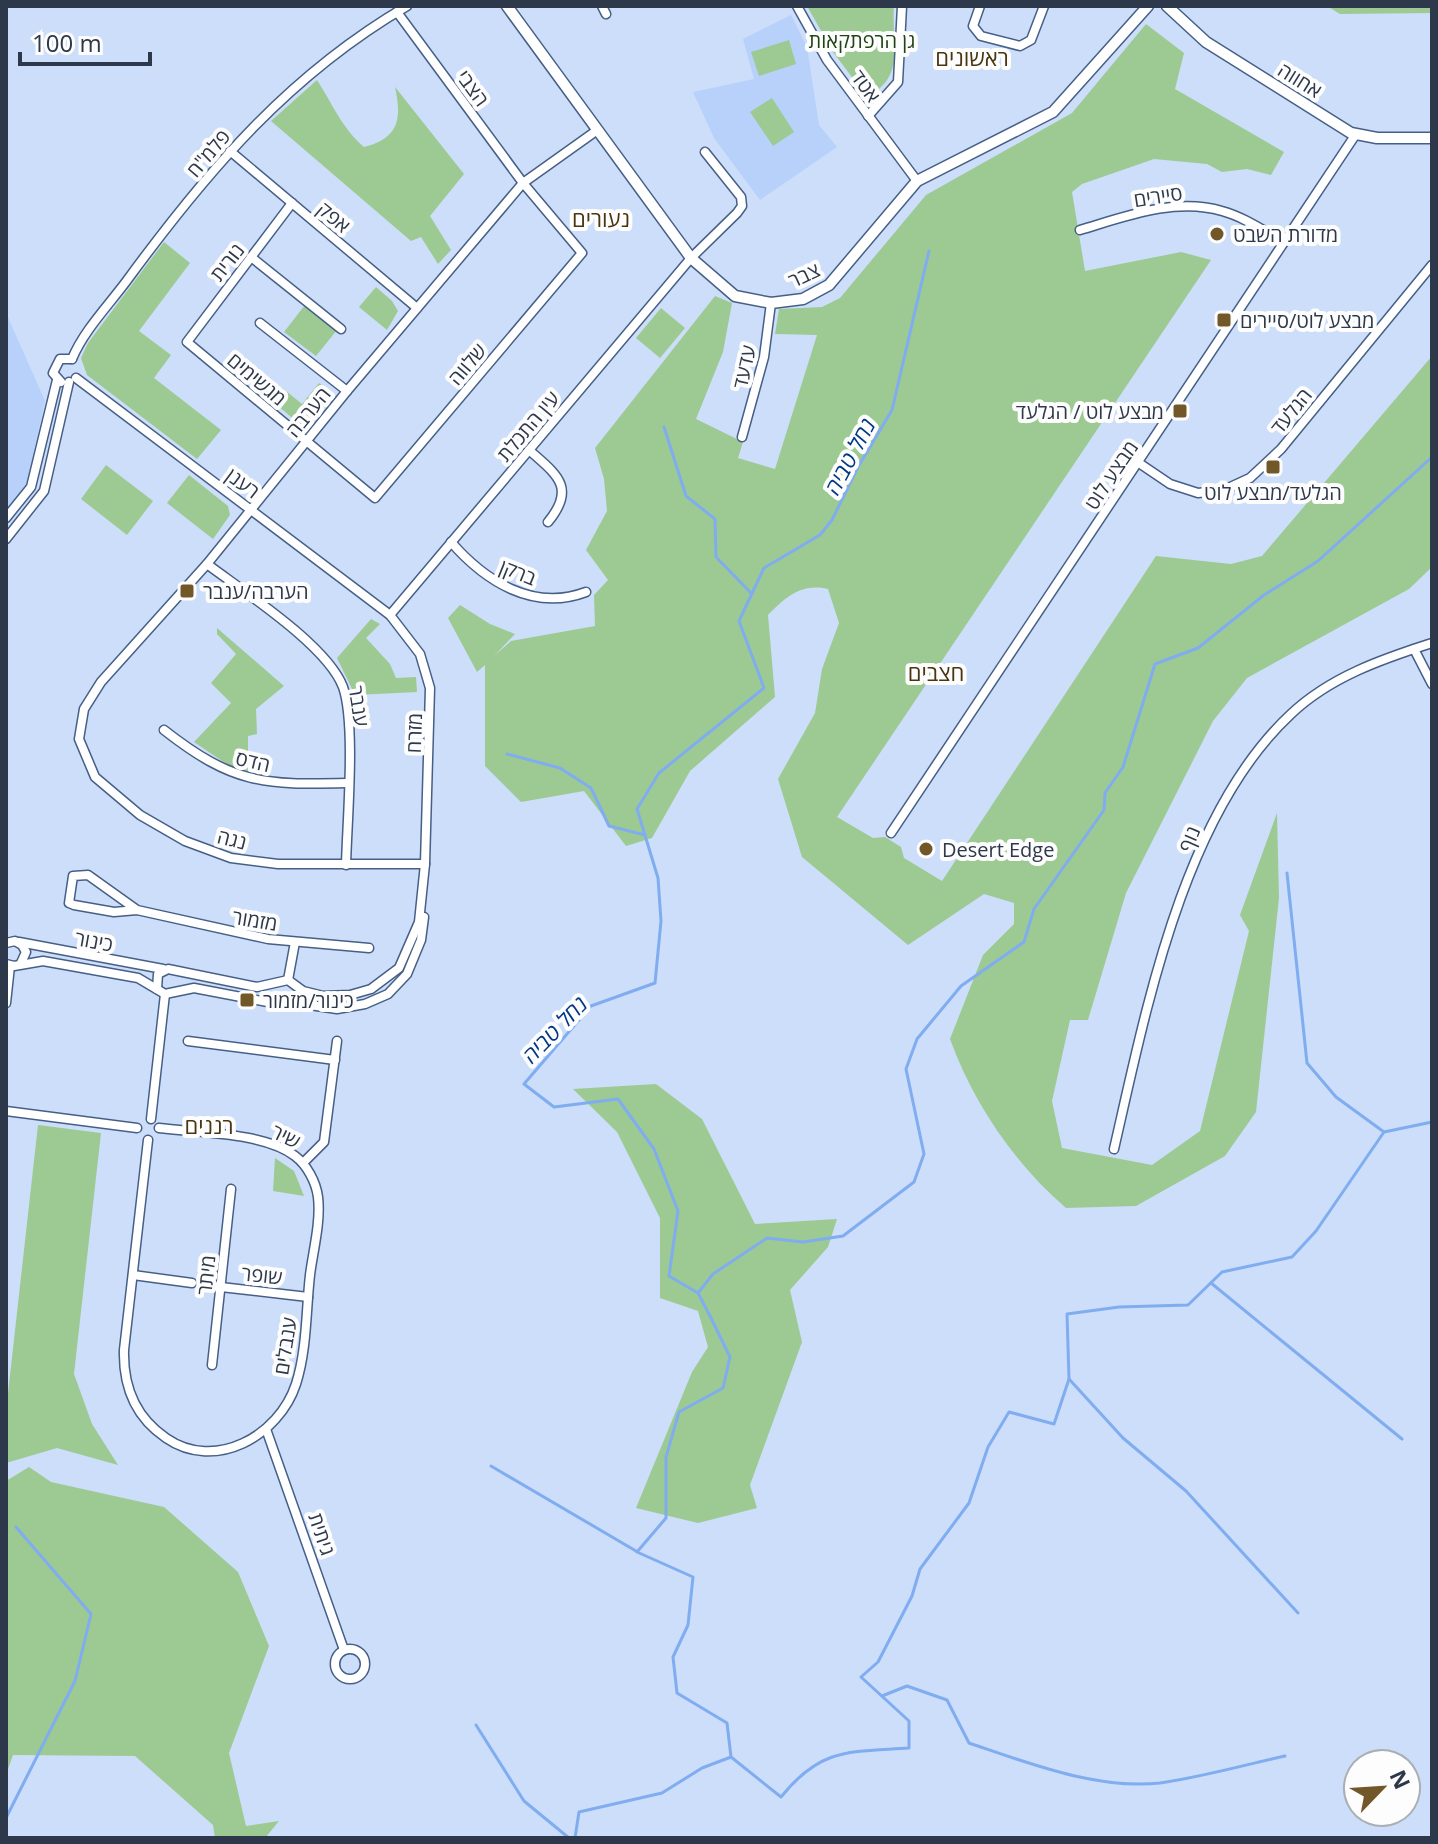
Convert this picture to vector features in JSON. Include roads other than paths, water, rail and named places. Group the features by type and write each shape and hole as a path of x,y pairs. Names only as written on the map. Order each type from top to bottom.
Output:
{"street":[{"name":"פלמ\"ח","path":"72,359 148,252 230,151 293,86 407,6"},
{"name":"צבר","path":"507,6 691,258 735,296 771,303 803,299 829,285 917,181 1053,112 1148,6"},
{"name":"אטד","path":"797,6 821,51 917,181"},
{"path":"868,116 898,82 902,6"},
{"path":"980,6 973,26 976,31 1005,44 1020,46 1031,40 1044,6"},
{"name":"אחווה","path":"1167,6 1206,42 1356,134 1432,138"},
{"name":"הצבי","path":"397,12 523,183"},
{"name":"הערבה","path":"79,739 89,696 207,564 347,391 523,183 596,131"},
{"name":"מבצע לוט","path":"891,833 1356,134"},
{"name":"אפק","path":"230,151 417,308"},
{"name":"עין התכלת","path":"390,615 691,258 742,206 741,197 705,152"},
{"name":"שלווה","path":"306,441 375,498 562,277 582,253 523,183"},
{"name":"נורית","path":"187,342 292,203"},
{"name":"סיירים","path":"1080,230 1156,210 1206,206 1226,212 1284,242"},
{"path":"251,257 341,329"},
{"name":"הגלעד","path":"1139,463 1170,484 1198,493 1224,490 1250,478 1281,449 1432,265"},
{"name":"עדעד","path":"742,437 764,357 771,303"},
{"path":"260,323 347,391"},
{"name":"מגשימים","path":"187,342 306,441"},
{"path":"6,518 31,487 57,380 54,365 60,359 72,359 77,365 44,491 6,539"},
{"path":"57,380 73,380"},
{"name":"רענן","path":"73,380 390,615"},
{"path":"529,450 562,485 561,504 548,522"},
{"name":"ברקן","path":"451,542 480,572 517,592 560,599 586,592"},
{"name":"ענבר","path":"207,564 316,649 336,674 347,701 346,865"},
{"name":"מזרח","path":"281,1003 352,1008 376,1000 399,985 421,940 430,688 420,654 390,615"},
{"name":"נוף","path":"1114,1149 1157,971 1197,861 1231,788 1256,751 1293,712 1355,672 1432,643"},
{"path":"1414,649 1432,684"},
{"name":"הדס","path":"164,730 204,760 243,778 279,783 347,783"},
{"name":"נגה","path":"79,739 89,768 104,787 140,815 185,841 231,858 278,864 425,864"},
{"name":"מזרח","path":"300,988 323,996 350,995 392,976 406,957 419,922 425,864"},
{"name":"מזמור","path":"137,910 88,875 73,876 68,894 69,903 74,905 114,912 137,910 242,935 369,948"},
{"path":"10,941 26,952 20,964"},
{"name":"כינור","path":"10,941 164,970"},
{"path":"281,1003 276,993 284,982 295,942"},
{"name":"כינור","path":"8,965 43,961 138,978 161,992"},
{"path":"6,1003 8,965"},
{"path":"151,1119 142,1120 137,1128 139,1135 148,1140 157,1136 159,1128 151,1119 161,992 156,978 164,970 257,987 284,982 300,988 296,1003"},
{"path":"175,971 181,982 175,992"},
{"path":"161,992 194,988 281,1003"},
{"path":"188,1041 335,1060"},
{"path":"303,1163 324,1142 337,1041"},
{"path":"6,1111 137,1128"},
{"name":"שיר","path":"159,1128 262,1141 285,1149 303,1163"},
{"name":"ענבלים","path":"148,1140 123,1369 130,1396 143,1419 172,1442 206,1453 242,1444 266,1429 277,1418 296,1383 318,1195 303,1163"},
{"name":"מיתר","path":"212,1365 216,1286 231,1189"},
{"path":"133,1275 192,1283"},
{"name":"שופר","path":"216,1286 308,1297"},
{"name":"גיתית","path":"266,1429 344,1650"}],"waterway":[{"name":"נחל טביה","path":"575,1838 579,1812 662,1793 702,1768 731,1757 727,1723 677,1693 673,1657 688,1625 693,1577 637,1552 666,1518 666,1457 679,1412 723,1388 730,1357 698,1293 669,1276 678,1211 654,1149 618,1099 554,1107 524,1084 591,1006 655,983 661,921 658,878 637,809 659,773 764,688 739,621 764,568 820,535 832,520 858,467 892,410 929,251"},
{"path":"664,427 686,496 715,519 716,557 752,594"},
{"path":"698,1293 713,1274 767,1238 803,1242 843,1236 914,1182 924,1154 906,1069 917,1039 961,986 1024,942 1034,909 1104,810 1105,793 1123,767 1155,664 1198,648 1264,595 1318,561 1432,457"},
{"path":"507,754 560,768 591,788 609,826 645,835"},
{"path":"1287,873 1307,1063 1336,1097 1384,1132"},
{"path":"731,1757 781,1797 810,1769 838,1755 909,1748 909,1721 861,1677 878,1662 912,1596 920,1569 969,1503 988,1447 1009,1412 1054,1424 1069,1379 1067,1314 1119,1307 1188,1305 1222,1272 1292,1257 1316,1231 1384,1132 1432,1122"},
{"path":"1211,1283 1402,1439"},
{"path":"1069,1379 1123,1438 1186,1491 1298,1613"},
{"path":"491,1466 636,1551"},
{"path":"6,1818 75,1681 91,1614 16,1527"},
{"path":"882,1696 907,1686 947,1700 969,1743 1063,1773 1112,1783 1160,1783 1285,1756"},
{"path":"476,1725 524,1801 569,1838"}],"place":[{"name":"מדורת השבט","path":"1217,234"},
{"name":"מבצע לוט/סיירים","path":"1224,320"},
{"name":"מבצע לוט / הגלעד","path":"1180,411"},
{"name":"הגלעד/מבצע לוט","path":"1273,467"},
{"name":"הערבה/ענבר","path":"187,591"},
{"name":"Desert Edge","path":"926,849"},
{"name":"כינור/מזמור","path":"247,1000"}],"district":[{"name":"ראשונים","path":"972,57"},
{"name":"נעורים","path":"601,218"},
{"name":"חצבים","path":"936,672"},
{"name":"רננים","path":"209,1125"}],"park label":[{"name":"גן הרפתקאות","path":"862,40"}]}
